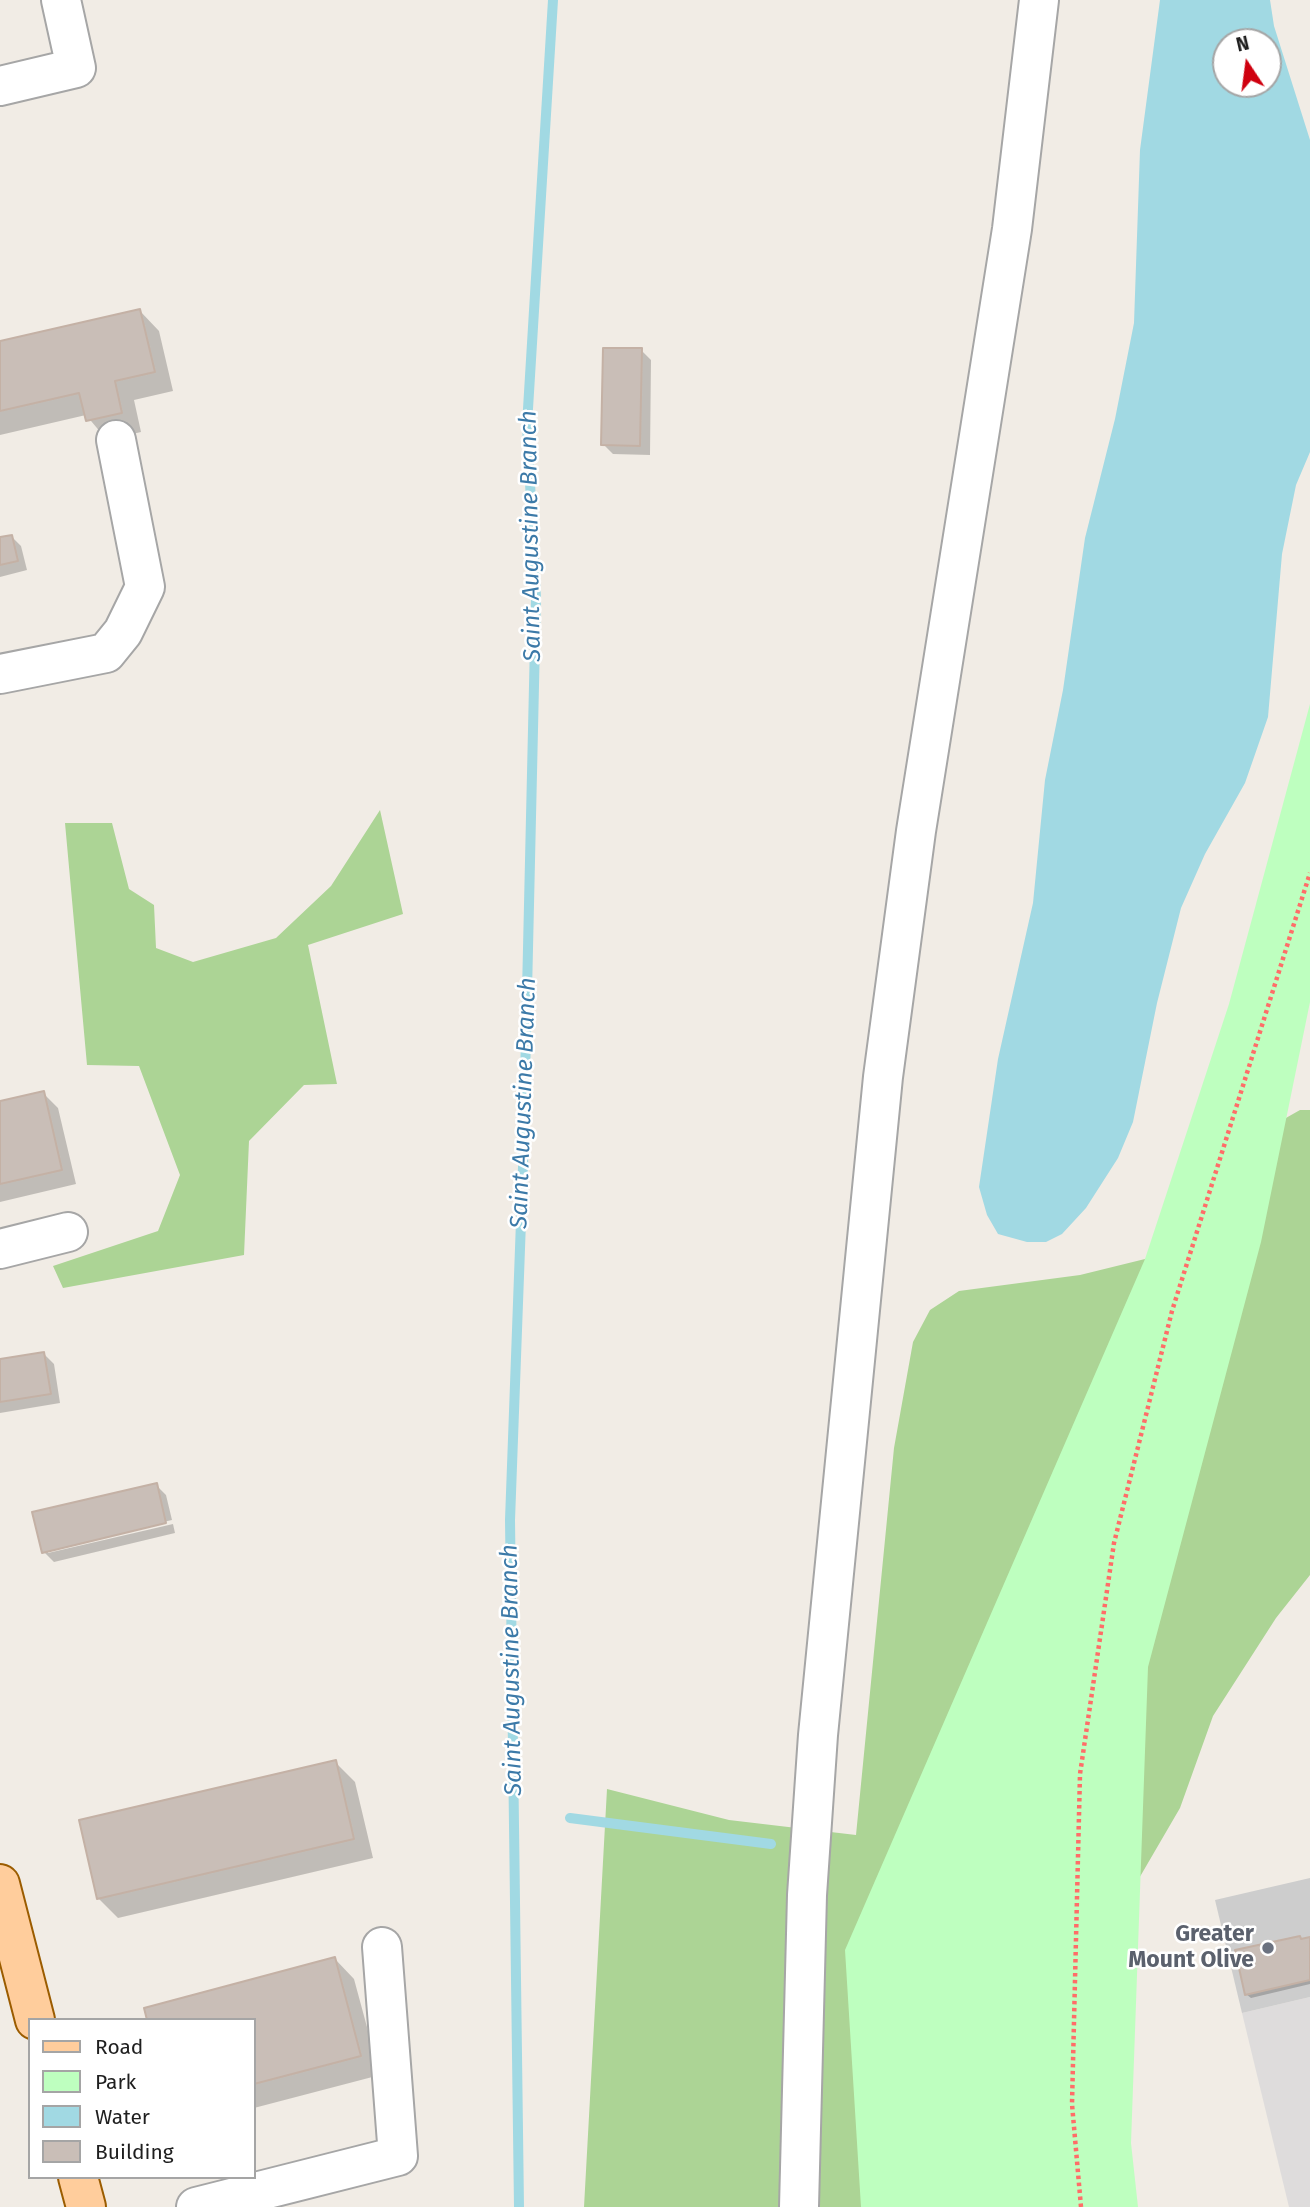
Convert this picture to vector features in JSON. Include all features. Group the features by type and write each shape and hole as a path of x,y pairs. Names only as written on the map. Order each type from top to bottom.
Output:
{"main road":[{"path":"0,1884 7,1943 34,2018"},
{"path":"79,2179 86,2207"}],"street":[{"path":"0,86 76,68 61,0"},
{"path":"799,2207 807,1895 818,1735 883,1077 914,843 1012,229 1039,0"},
{"path":"0,674 106,653 123,632 145,587 116,440"},
{"path":"0,1249 68,1232"},
{"path":"196,2207 398,2156 383,1947"}],"path":[{"path":"1081,2207 1072,2104 1080,1774 1114,1543 1172,1311 1310,873"}],"shaded area":[{"name":"Greater Mount Olive","path":"1310,1878 1310,1997 1242,2013 1215,1900"},
{"path":"1310,1997 1310,2207 1289,2207 1242,2013"}],"green space":[{"path":"1310,704 1310,1002 1261,1242 1148,1667 1131,2143 1138,2207 861,2207 845,1950 1145,1259 1229,1004"},
{"path":"380,810 403,914 308,945 337,1084 304,1085 249,1141 244,1255 63,1288 53,1266 158,1231 180,1175 139,1066 87,1065 65,823 112,823 129,889 154,905 156,948 193,962 276,938 331,886"},
{"path":"1300,1110 1310,1110 1310,1575 1276,1618 1213,1716 1180,1808 1134,1887 1056,2207 584,2207 607,1789 729,1820 856,1835 894,1448 913,1342 930,1310 959,1291 1080,1275 1145,1259 1176,1244 1270,1127"}],"water":[{"path":"1160,0 1270,0 1275,28 1212,28 1212,98 1282,98 1282,51 1310,140 1310,452 1296,485 1282,554 1268,717 1245,783 1205,854 1181,908 1157,1003 1133,1122 1118,1158 1086,1208 1062,1234 1046,1242 1027,1242 998,1234 987,1215 979,1187 998,1059 1033,903 1045,780 1063,690 1085,538 1115,419 1134,323 1140,150"}],"building":[{"path":"140,309 155,372 115,381 122,413 86,421 79,393 0,411 0,341"},
{"path":"603,348 642,348 640,446 601,445"},
{"path":"12,535 18,561 0,565 0,537"},
{"path":"44,1091 62,1170 0,1184 0,1101"},
{"path":"44,1352 51,1394 0,1402 0,1359"},
{"path":"157,1483 166,1523 42,1553 32,1512"},
{"path":"336,1760 354,1839 97,1899 79,1820"},
{"path":"1300,1936 1301,1939 1310,1937 1310,1980 1245,1995 1235,1950"},
{"path":"335,1957 361,2056 256,2083 256,2018 146,2018 144,2008"}],"waterway":[{"name":"Saint Augustine Branch","path":"519,2207 510,1520 523,1167 536,598 527,425 553,0"},
{"path":"570,1818 771,1844"}],"place":[{"name":"Greater Mount Olive","path":"1268,1948"}]}
